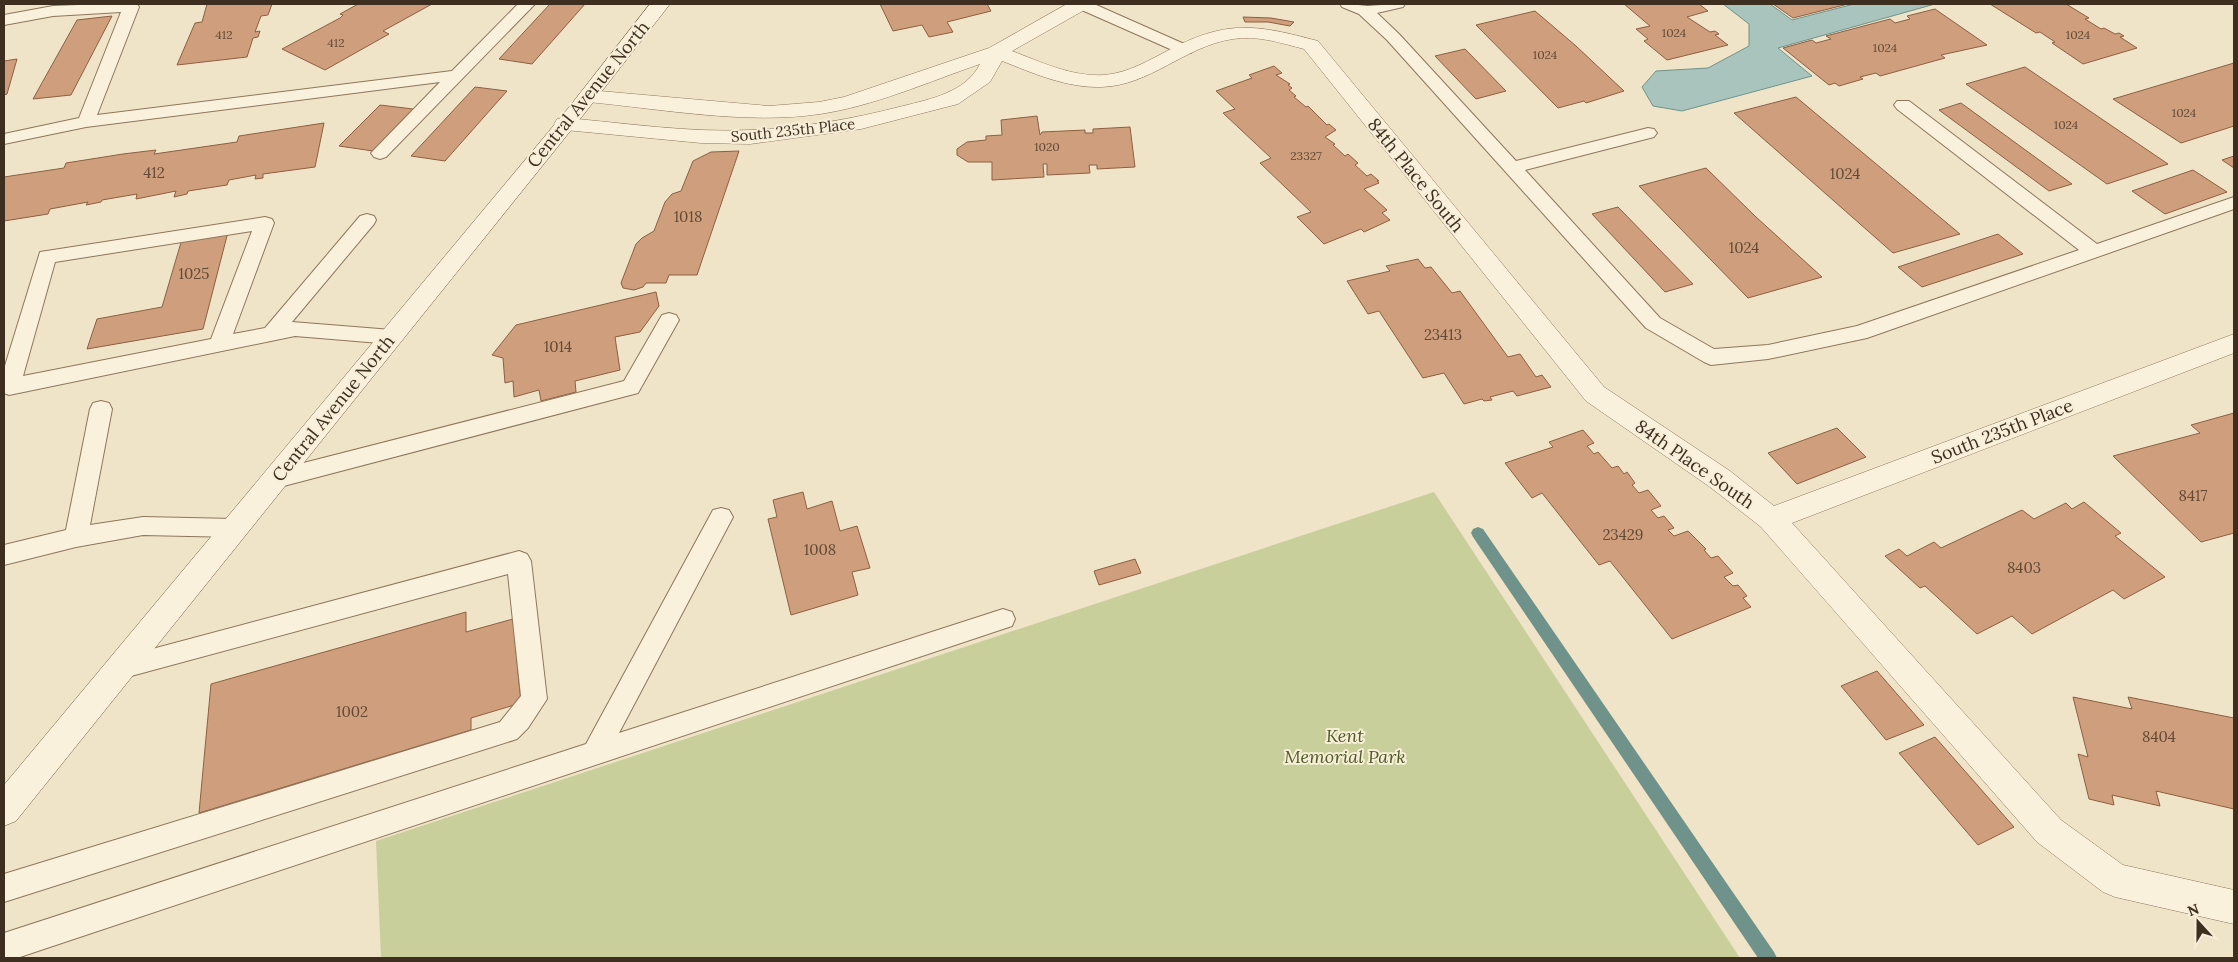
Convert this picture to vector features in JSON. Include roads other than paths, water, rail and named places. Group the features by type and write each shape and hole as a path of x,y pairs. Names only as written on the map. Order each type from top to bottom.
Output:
{"street":[{"name":"Central Avenue North","path":"4,810 588,96 660,4"},
{"name":"South 235th Place","path":"588,96 769,112 819,108 849,102 996,52 1082,4"},
{"name":"84th Place South","path":"996,52 1072,80 1103,81 1124,78 1222,35 1263,32 1311,45 1595,394 1720,479 1770,518 2049,832 2115,880 2234,907"},
{"name":"South 235th Place","path":"565,124 701,136 750,137 802,132 861,123 951,100 983,78 996,52"},
{"name":"South 235th Place","path":"1770,518 2234,344"}],"lane":[{"path":"380,153 526,4"},
{"path":"1082,4 1185,50"},
{"path":"1357,7 1397,4"},
{"path":"4,20 53,11 131,6 86,122"},
{"path":"1357,7 1393,37 1653,323 1711,356 1768,352 1860,333 2234,203"},
{"path":"4,139 86,122 457,74"},
{"path":"1903,105 2095,252"},
{"path":"1512,168 1648,133"},
{"path":"271,334 367,220"},
{"path":"219,344 265,223 47,257 9,386 295,329 392,336"},
{"path":"276,479 631,387 669,320"},
{"path":"76,536 101,408"},
{"path":"595,753 721,517"},
{"path":"4,555 76,536 143,526 235,528"},
{"path":"4,888 508,731 519,720 534,699 519,561 120,668"},
{"path":"4,948 1003,619"}],"water":[{"path":"1723,4 1770,4 1792,20 1854,4 1935,4 1778,48 1812,76 1682,111 1653,106 1642,87 1656,71 1708,68 1749,46 1749,24"}],"waterway":[{"path":"1478,533 1768,958"}],"park label":[{"name":"Kent Memorial Park","path":"1345,745"}]}
